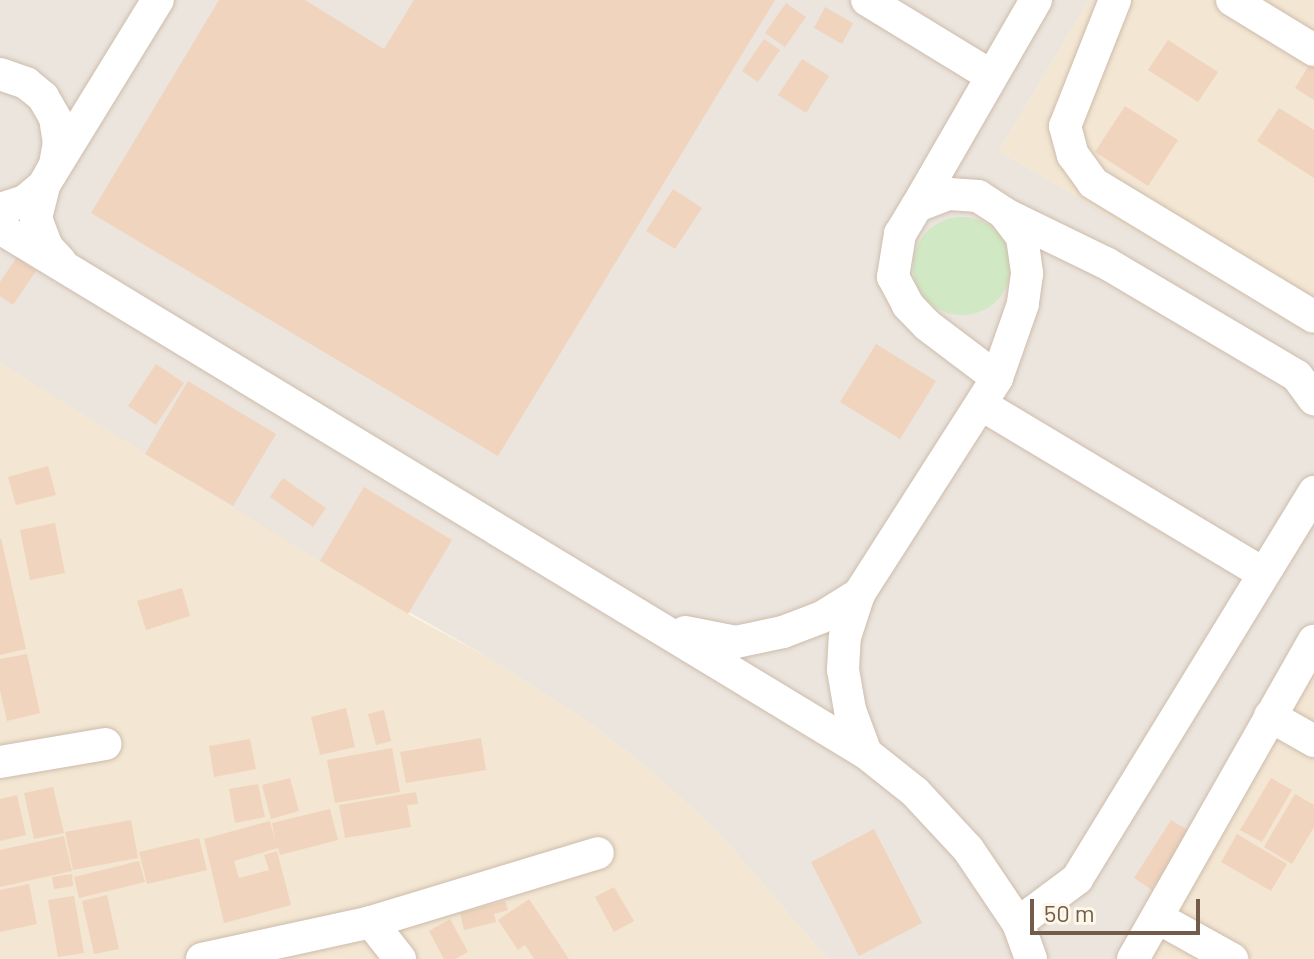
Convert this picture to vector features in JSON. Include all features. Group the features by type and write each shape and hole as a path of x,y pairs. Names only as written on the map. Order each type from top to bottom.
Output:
{"street":[{"path":"0,209 25,201 44,185 158,0"},
{"path":"867,0 990,75"},
{"path":"1036,0 900,234 893,277 908,305 990,392 1263,573"},
{"path":"1115,0 1065,126 1073,155 1093,183 1314,317"},
{"path":"1232,0 1314,50"},
{"path":"0,74 26,83 43,97 55,118 59,142 55,165 44,185 36,218 47,247 69,270"},
{"path":"866,753 850,710 843,670 845,637 859,594 990,392 1023,304 1027,274 1022,237 942,157"},
{"path":"917,206 949,194 991,205 1106,263 1297,376 1314,399"},
{"path":"0,228 866,753 915,792 968,849 1018,923 1031,959"},
{"path":"1018,923 1077,879 1314,492"},
{"path":"666,629 736,642 783,632 822,617 859,594"},
{"path":"1133,959 1314,641"},
{"path":"1270,716 1314,741"},
{"path":"0,762 105,744"},
{"path":"202,959 371,922 598,853"},
{"path":"1158,918 1232,959"},
{"path":"371,922 400,959"}],"shaded area":[{"path":"0,0 1089,0 999,151 1314,337 1314,626 1133,959 828,959 718,832 655,774 593,725 491,659 320,561 0,363"},
{"path":"1089,0 1314,0 1314,337 999,151"},
{"path":"0,363 408,614 491,659 593,725 655,774 718,832 828,959 0,959"},
{"path":"1314,626 1314,959 1133,959"}],"green space":[{"path":"962,217 981,221 997,231 1007,247 1011,266 1007,285 997,301 981,311 962,315 943,311 927,301 917,285 913,266 917,247 927,231 943,221"}],"building":[{"path":"219,0 305,0 384,49 414,0 775,0 498,456 91,213"},
{"path":"786,3 806,17 785,47 765,33"},
{"path":"825,7 853,23 842,44 814,28"},
{"path":"764,39 780,50 758,82 742,71"},
{"path":"1168,40 1218,72 1198,102 1148,70"},
{"path":"1314,57 1314,100 1295,88"},
{"path":"802,59 829,76 806,113 778,95"},
{"path":"1125,106 1178,140 1148,186 1095,152"},
{"path":"1279,108 1314,130 1314,178 1257,141"},
{"path":"673,189 702,208 675,249 646,231"},
{"path":"17,257 36,271 13,305 0,296 0,282"},
{"path":"876,344 936,381 900,439 840,402"},
{"path":"156,364 184,383 156,425 128,406"},
{"path":"188,381 276,434 233,506 145,454"},
{"path":"48,466 56,495 16,505 8,477"},
{"path":"283,478 326,508 313,527 270,497"},
{"path":"364,487 452,540 408,614 320,561"},
{"path":"55,523 65,573 30,580 20,530"},
{"path":"0,539 26,649 0,655"},
{"path":"182,588 190,616 146,630 137,601"},
{"path":"27,654 40,713 7,721 0,690 0,659"},
{"path":"346,708 355,747 320,755 311,717"},
{"path":"384,710 391,741 376,745 368,714"},
{"path":"481,738 486,770 406,783 400,752"},
{"path":"250,739 256,769 214,777 209,746"},
{"path":"392,748 400,792 335,803 327,760"},
{"path":"290,778 299,811 271,819 262,785"},
{"path":"1271,778 1292,790 1262,842 1240,830"},
{"path":"258,784 265,817 235,823 229,789"},
{"path":"53,787 64,833 34,839 24,793"},
{"path":"416,792 418,804 407,805 411,827 345,838 339,805"},
{"path":"1295,794 1314,805 1314,827 1292,864 1264,847"},
{"path":"17,795 26,835 0,841 0,799"},
{"path":"330,809 338,840 280,855 278,848 234,861 239,878 269,870 264,855 277,851 291,905 224,923 204,839 270,821 275,841 272,823"},
{"path":"131,820 138,858 73,870 65,832"},
{"path":"1171,820 1189,831 1152,890 1134,878"},
{"path":"874,829 922,923 859,956 811,862"},
{"path":"1237,834 1287,864 1271,891 1221,862"},
{"path":"64,836 72,871 0,887 0,850"},
{"path":"199,838 207,870 147,884 139,852"},
{"path":"139,861 145,882 79,898 74,877"},
{"path":"72,874 73,886 54,889 52,877"},
{"path":"29,884 37,924 0,932 0,890"},
{"path":"614,887 634,921 614,932 595,897"},
{"path":"107,895 119,949 94,954 82,901"},
{"path":"74,896 84,953 58,957 48,900"},
{"path":"529,899 569,959 534,959 525,945 518,950 498,920"},
{"path":"505,901 508,910 494,914 496,922 464,930 460,913"},
{"path":"450,919 468,952 455,959 444,959 429,931"}]}
